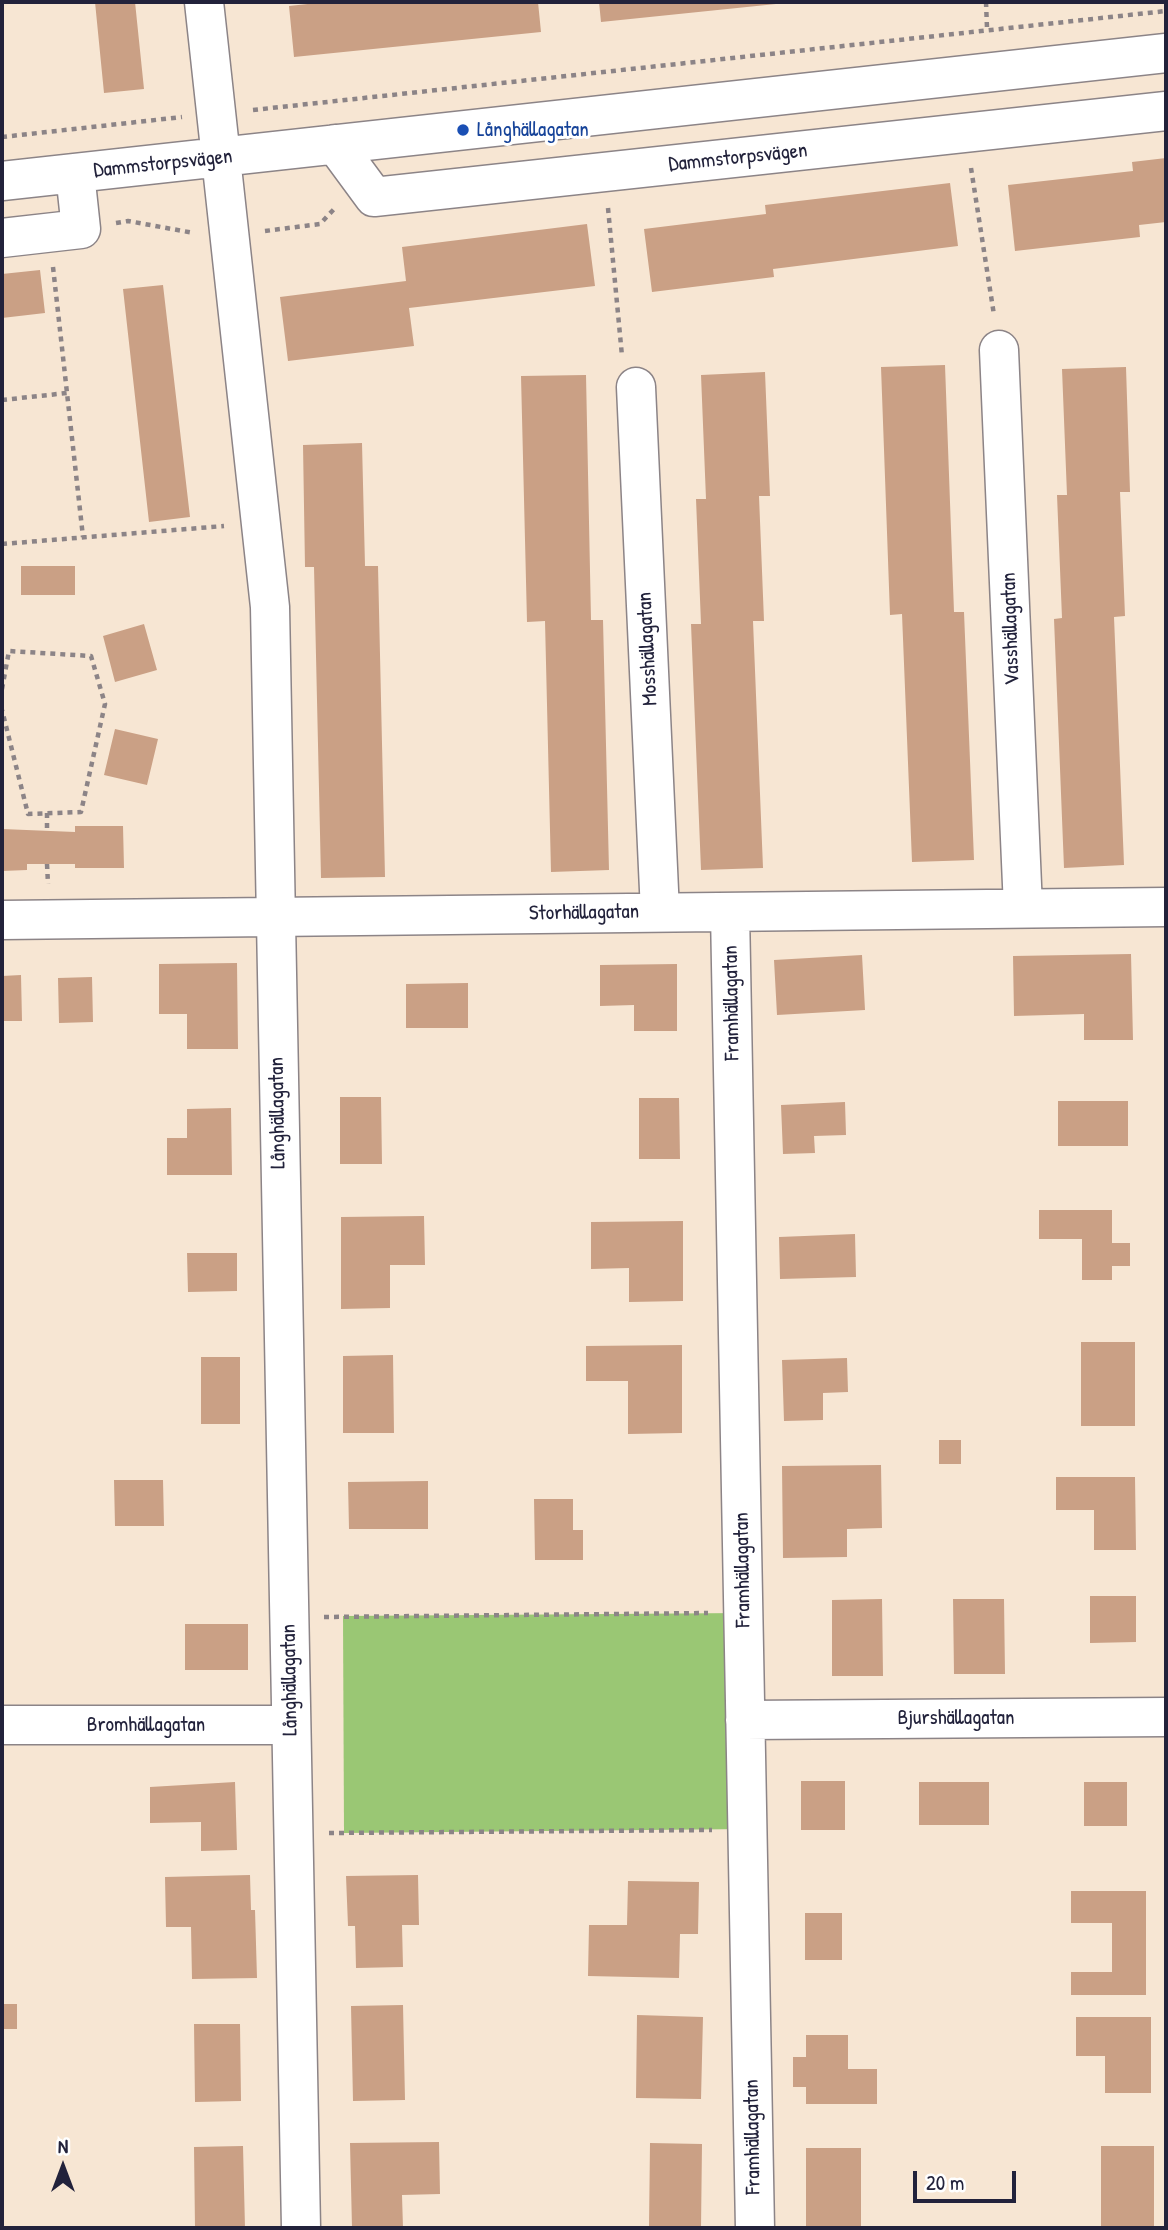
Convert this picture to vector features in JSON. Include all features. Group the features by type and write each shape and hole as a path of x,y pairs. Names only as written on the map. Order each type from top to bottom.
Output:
{"street":[{"name":"Långhällagatan","path":"204,2 270,607 301,2228"},
{"name":"Dammstorpsvägen","path":"2,181 1166,54"},
{"name":"Dammstorpsvägen","path":"335,145 374,197 1166,111"},
{"name":"Dammstorpsvägen","path":"2,238 81,229 75,173"},
{"name":"Vasshällagatan","path":"999,350 1023,908"},
{"name":"Mosshällagatan","path":"636,387 660,912"},
{"name":"Storhällagatan","path":"2,920 1166,907"},
{"name":"Framhällagatan","path":"730,912 755,2228"},
{"name":"Bjurshällagatan","path":"745,1720 1166,1717"},
{"name":"Bromhällagatan","path":"2,1726 291,1726"}],"path":[{"path":"986,2 987,28"},
{"path":"2,137 940,36 987,28 1166,11"},
{"path":"966,133 999,350"},
{"path":"605,172 623,365 636,387"},
{"path":"49,232 83,537"},
{"path":"2,400 67,393"},
{"path":"2,544 261,523"},
{"path":"2,689 9,651 91,656 105,704 81,812 28,814 2,710"},
{"path":"47,813 47,832"},
{"path":"289,1617 743,1613"},
{"path":"293,1833 747,1829"}],"green space":[{"path":"743,1613 747,1829 344,1833 343,1616"}],"building":[{"path":"95,2 135,2 144,89 104,93"},
{"path":"326,2 538,2 541,32 294,57 289,6"},
{"path":"599,2 776,2 776,4 601,22"},
{"path":"1166,158 1166,222 1139,225 1140,237 1015,251 1008,185 1133,171 1132,162"},
{"path":"950,183 958,246 773,269 774,277 652,292 644,229 766,214 765,205"},
{"path":"587,224 595,286 409,308 414,346 288,361 280,297 406,281 402,247"},
{"path":"40,270 45,313 2,318 2,274"},
{"path":"163,285 190,517 149,522 123,289"},
{"path":"945,365 954,612 964,612 974,860 912,862 902,614 890,615 881,367"},
{"path":"1126,367 1130,492 1120,492 1125,616 1114,617 1124,865 1064,868 1054,619 1062,618 1057,495 1067,495 1062,369"},
{"path":"765,372 770,496 759,496 764,621 753,621 763,868 701,870 691,624 701,624 696,499 706,499 701,375"},
{"path":"586,375 591,620 603,620 609,870 551,872 545,621 527,622 521,376"},
{"path":"362,443 365,566 378,566 385,877 321,878 314,567 305,567 303,445"},
{"path":"21,566 75,566 75,595 21,595"},
{"path":"144,624 157,670 115,682 103,636"},
{"path":"115,729 158,739 147,785 104,775"},
{"path":"75,826 123,826 124,868 27,864 27,870 2,871 2,829 75,832"},
{"path":"1131,954 1133,1040 1084,1040 1084,1014 1014,1016 1013,956"},
{"path":"862,955 865,1010 777,1015 774,960"},
{"path":"237,963 238,1049 187,1049 187,1014 159,1014 159,964"},
{"path":"677,964 677,1031 634,1031 634,1005 600,1006 600,965"},
{"path":"21,975 22,1021 2,1021 2,976"},
{"path":"92,977 93,1022 59,1023 58,978"},
{"path":"468,983 468,1028 406,1028 406,984"},
{"path":"340,1097 381,1097 382,1164 340,1164"},
{"path":"639,1098 679,1098 680,1159 639,1159"},
{"path":"1058,1101 1128,1101 1128,1146 1058,1146"},
{"path":"845,1102 846,1135 814,1136 815,1153 783,1154 781,1105"},
{"path":"231,1108 232,1175 167,1175 167,1138 187,1138 187,1109"},
{"path":"1039,1210 1112,1210 1112,1243 1130,1243 1130,1266 1112,1266 1112,1280 1082,1280 1082,1239 1039,1239"},
{"path":"424,1216 425,1265 390,1265 390,1308 341,1309 341,1217"},
{"path":"683,1221 683,1301 629,1302 629,1268 591,1269 591,1222"},
{"path":"855,1234 856,1277 780,1279 779,1237"},
{"path":"187,1253 237,1253 237,1291 188,1292"},
{"path":"1081,1342 1135,1342 1135,1426 1081,1426"},
{"path":"682,1345 682,1433 628,1434 628,1381 586,1381 586,1346"},
{"path":"393,1355 394,1433 343,1433 343,1356"},
{"path":"201,1357 240,1357 240,1424 201,1424"},
{"path":"847,1358 848,1392 823,1393 823,1420 784,1421 782,1360"},
{"path":"939,1440 961,1440 961,1464 939,1464"},
{"path":"881,1465 882,1528 847,1529 847,1557 783,1558 782,1466"},
{"path":"1056,1477 1135,1477 1136,1550 1094,1550 1094,1510 1056,1510"},
{"path":"114,1480 163,1480 164,1526 115,1526"},
{"path":"428,1481 428,1529 349,1529 348,1482"},
{"path":"534,1499 573,1499 573,1530 583,1530 583,1560 535,1560"},
{"path":"1090,1596 1136,1596 1136,1642 1090,1643"},
{"path":"882,1599 883,1676 832,1676 832,1600"},
{"path":"953,1599 1004,1599 1005,1674 954,1674"},
{"path":"185,1624 248,1624 248,1670 185,1670"},
{"path":"801,1781 845,1781 845,1830 801,1830"},
{"path":"235,1782 237,1850 201,1851 201,1822 150,1823 150,1787"},
{"path":"919,1782 989,1782 989,1825 919,1825"},
{"path":"1084,1782 1127,1782 1127,1826 1084,1826"},
{"path":"250,1875 251,1910 255,1910 257,1978 192,1979 191,1927 166,1927 165,1877"},
{"path":"418,1875 419,1925 402,1925 403,1967 356,1968 355,1926 348,1926 346,1876"},
{"path":"628,1881 699,1882 698,1934 680,1934 679,1978 588,1976 589,1925 627,1925"},
{"path":"1071,1891 1146,1891 1146,1995 1071,1995 1071,1972 1112,1972 1112,1923 1071,1923"},
{"path":"805,1913 842,1913 842,1960 805,1960"},
{"path":"2,2004 17,2004 17,2029 2,2029"},
{"path":"403,2005 405,2100 353,2101 351,2006"},
{"path":"637,2015 703,2017 701,2099 636,2098"},
{"path":"1076,2017 1151,2017 1151,2093 1105,2093 1105,2056 1076,2056"},
{"path":"194,2024 240,2024 241,2101 195,2102"},
{"path":"806,2035 848,2035 848,2069 877,2069 877,2104 806,2104 806,2087 793,2087 793,2057 806,2057"},
{"path":"439,2142 440,2194 402,2195 403,2228 352,2228 350,2143"},
{"path":"650,2143 702,2144 701,2228 649,2228"},
{"path":"243,2146 245,2228 195,2228 194,2147"},
{"path":"1101,2146 1154,2146 1154,2228 1101,2228"},
{"path":"806,2148 861,2148 861,2228 806,2228"}],"place":[{"name":"Långhällagatan","path":"463,130"}]}
